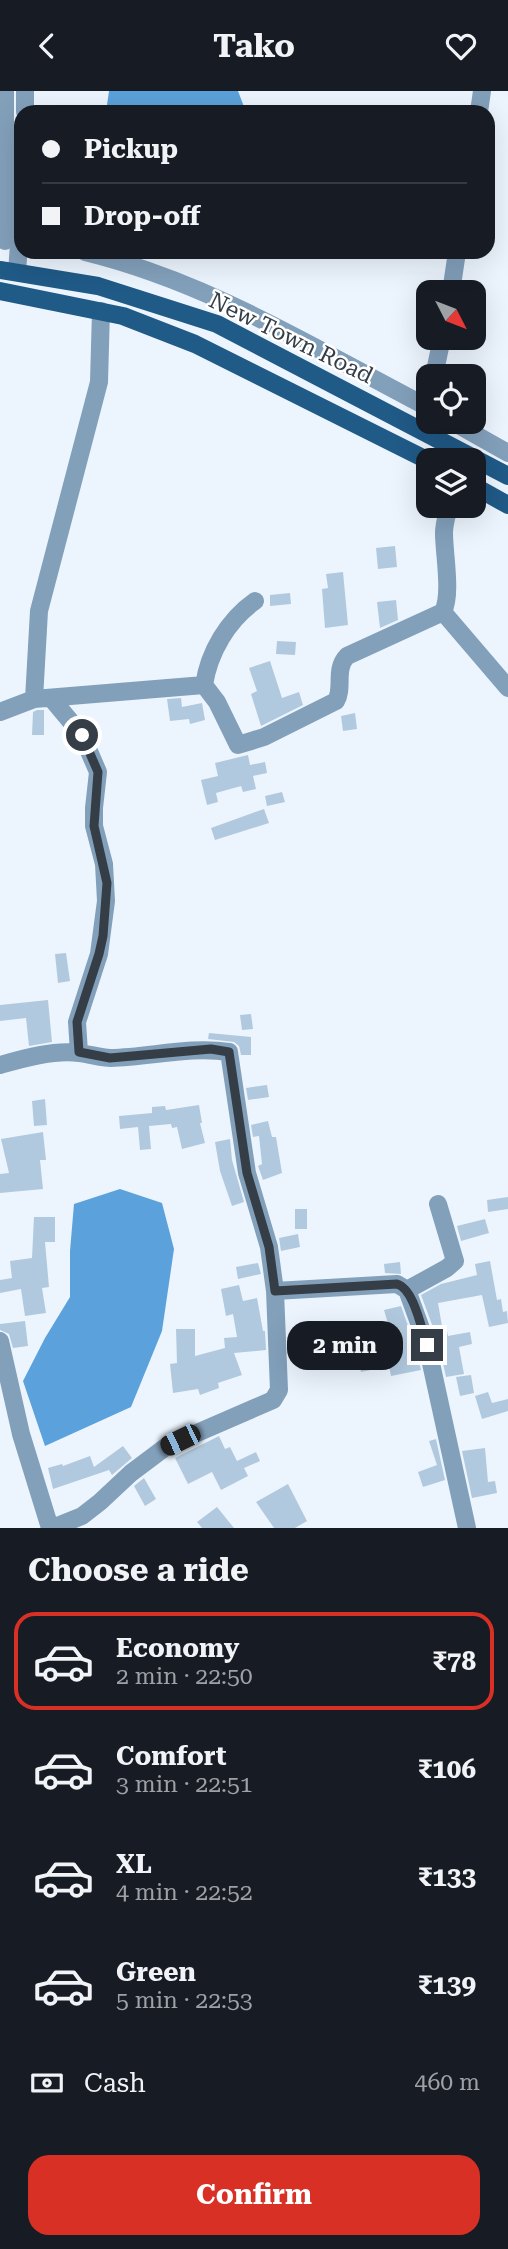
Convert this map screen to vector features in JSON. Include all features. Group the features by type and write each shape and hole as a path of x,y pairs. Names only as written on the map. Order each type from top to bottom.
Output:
{"main road":[{"name":"New Town Road","path":"9,271 98,286 218,324 508,475"},
{"name":"New Town Road","path":"0,291 122,316 195,344 416,454"},
{"path":"486,493 508,505"}],"street":[{"path":"5,91 11,242 9,271"},
{"path":"111,259 147,269 212,295 416,400"},
{"path":"452,280 456,259"},
{"path":"79,1052 77,1022 99,954 106,901 104,864 94,826 98,772 82,735 43,698 39,611 99,382 101,311"},
{"path":"474,434 508,453"},
{"path":"255,601 235,616 207,668 204,685 217,702 235,742 242,745 336,701 340,695 339,671 347,656 443,612 446,518"},
{"path":"443,612 508,688"},
{"path":"0,712 43,698 204,685"},
{"path":"0,1065 42,1055 79,1052 110,1058 211,1049 229,1052 247,1173 269,1247 275,1291 279,1390 273,1399 167,1446 131,1472 100,1502 82,1515 51,1528 21,1434 0,1341"},
{"path":"407,1290 447,1268 454,1261 438,1204"},
{"path":"275,1291 397,1284 407,1290 427,1345 467,1528"}],"water":[{"path":"109,91 238,91 243,105 107,105"},
{"path":"120,1189 162,1203 174,1249 162,1331 131,1407 45,1446 23,1381 70,1297 74,1204"}],"building":[{"path":"395,546 397,567 378,569 376,548"},
{"path":"343,572 348,625 325,628 322,589 328,588 326,574"},
{"path":"290,593 291,604 270,606 270,595"},
{"path":"396,600 398,620 380,628 377,602"},
{"path":"277,641 296,642 295,655 276,654"},
{"path":"270,661 282,698 299,692 303,705 261,726 251,694 257,691 249,668"},
{"path":"181,698 182,707 202,703 205,720 190,724 189,719 170,721 167,699"},
{"path":"44,710 44,735 32,735 33,712"},
{"path":"355,713 357,729 343,731 341,716"},
{"path":"248,755 250,765 265,762 267,773 253,776 256,789 243,792 241,786 216,793 218,802 207,805 201,780 218,776 215,763"},
{"path":"282,792 285,802 267,806 265,796"},
{"path":"264,809 269,823 215,840 211,828"},
{"path":"66,953 70,981 58,983 55,954"},
{"path":"48,1000 52,1042 29,1046 26,1018 0,1021 0,1005"},
{"path":"251,1014 253,1029 242,1030 240,1015"},
{"path":"209,1033 251,1037 251,1055 241,1055 239,1046 234,1042 208,1039"},
{"path":"267,1085 269,1097 248,1100 246,1088"},
{"path":"45,1099 47,1125 34,1126 32,1101"},
{"path":"199,1105 205,1143 182,1149 177,1127 172,1128 171,1124 149,1126 151,1149 140,1150 138,1127 120,1129 119,1116 152,1113 152,1107 165,1106 166,1110"},
{"path":"268,1121 272,1137 276,1137 282,1173 263,1180 258,1166 262,1164 259,1136 253,1137 251,1125"},
{"path":"43,1132 46,1160 40,1160 43,1189 0,1193 0,1174 9,1173 1,1139"},
{"path":"230,1139 232,1160 244,1202 232,1206 220,1171 215,1142"},
{"path":"508,1197 508,1209 488,1212 487,1200"},
{"path":"295,1209 307,1209 307,1229 295,1229"},
{"path":"34,1217 55,1217 55,1242 45,1242 49,1287 42,1288 46,1313 25,1316 21,1289 0,1293 0,1280 12,1278 10,1261 32,1258"},
{"path":"485,1219 489,1233 461,1241 457,1226"},
{"path":"298,1234 300,1247 281,1251 279,1238"},
{"path":"490,1261 497,1300 501,1299 503,1312 507,1311 508,1323 489,1327 482,1295 438,1303 443,1332 447,1331 448,1336 470,1332 472,1344 459,1347 464,1374 446,1377 438,1341 421,1295 441,1284 477,1275 475,1264"},
{"path":"400,1262 401,1274 385,1273 384,1264"},
{"path":"258,1263 261,1274 238,1279 236,1267"},
{"path":"239,1285 243,1301 257,1298 265,1331 266,1350 234,1353 242,1375 218,1383 219,1388 200,1395 198,1389 173,1393 170,1364 177,1363 176,1329 195,1329 195,1356 225,1348 224,1338 237,1337 233,1314 226,1316 221,1289"},
{"path":"401,1306 421,1370 391,1376 389,1366 361,1372 359,1363 382,1357 380,1346 394,1344 384,1310"},
{"path":"25,1321 28,1346 13,1348 9,1334 0,1330 0,1324"},
{"path":"471,1375 474,1393 460,1396 456,1377"},
{"path":"488,1392 492,1403 508,1399 508,1411 482,1419 475,1396"},
{"path":"219,1436 225,1449 230,1447 237,1461 256,1452 260,1461 244,1468 248,1476 221,1490 212,1472 188,1484 175,1458"},
{"path":"436,1439 445,1480 423,1487 418,1472 437,1465 429,1441"},
{"path":"123,1446 132,1458 112,1475 109,1470 53,1489 48,1468 62,1464 63,1466 90,1456 94,1467"},
{"path":"485,1448 488,1482 495,1481 497,1493 472,1498 462,1451"},
{"path":"144,1478 156,1499 145,1506 134,1486"},
{"path":"288,1484 307,1521 295,1528 274,1528 256,1502"},
{"path":"217,1507 234,1528 202,1528 197,1522"}],"route":[{"path":"82,735 98,772 94,826 107,883 103,936 77,1022 79,1052 101,1058 211,1049 229,1052 247,1173 265,1230 275,1291 397,1284 403,1286 410,1296 427,1345"}]}
